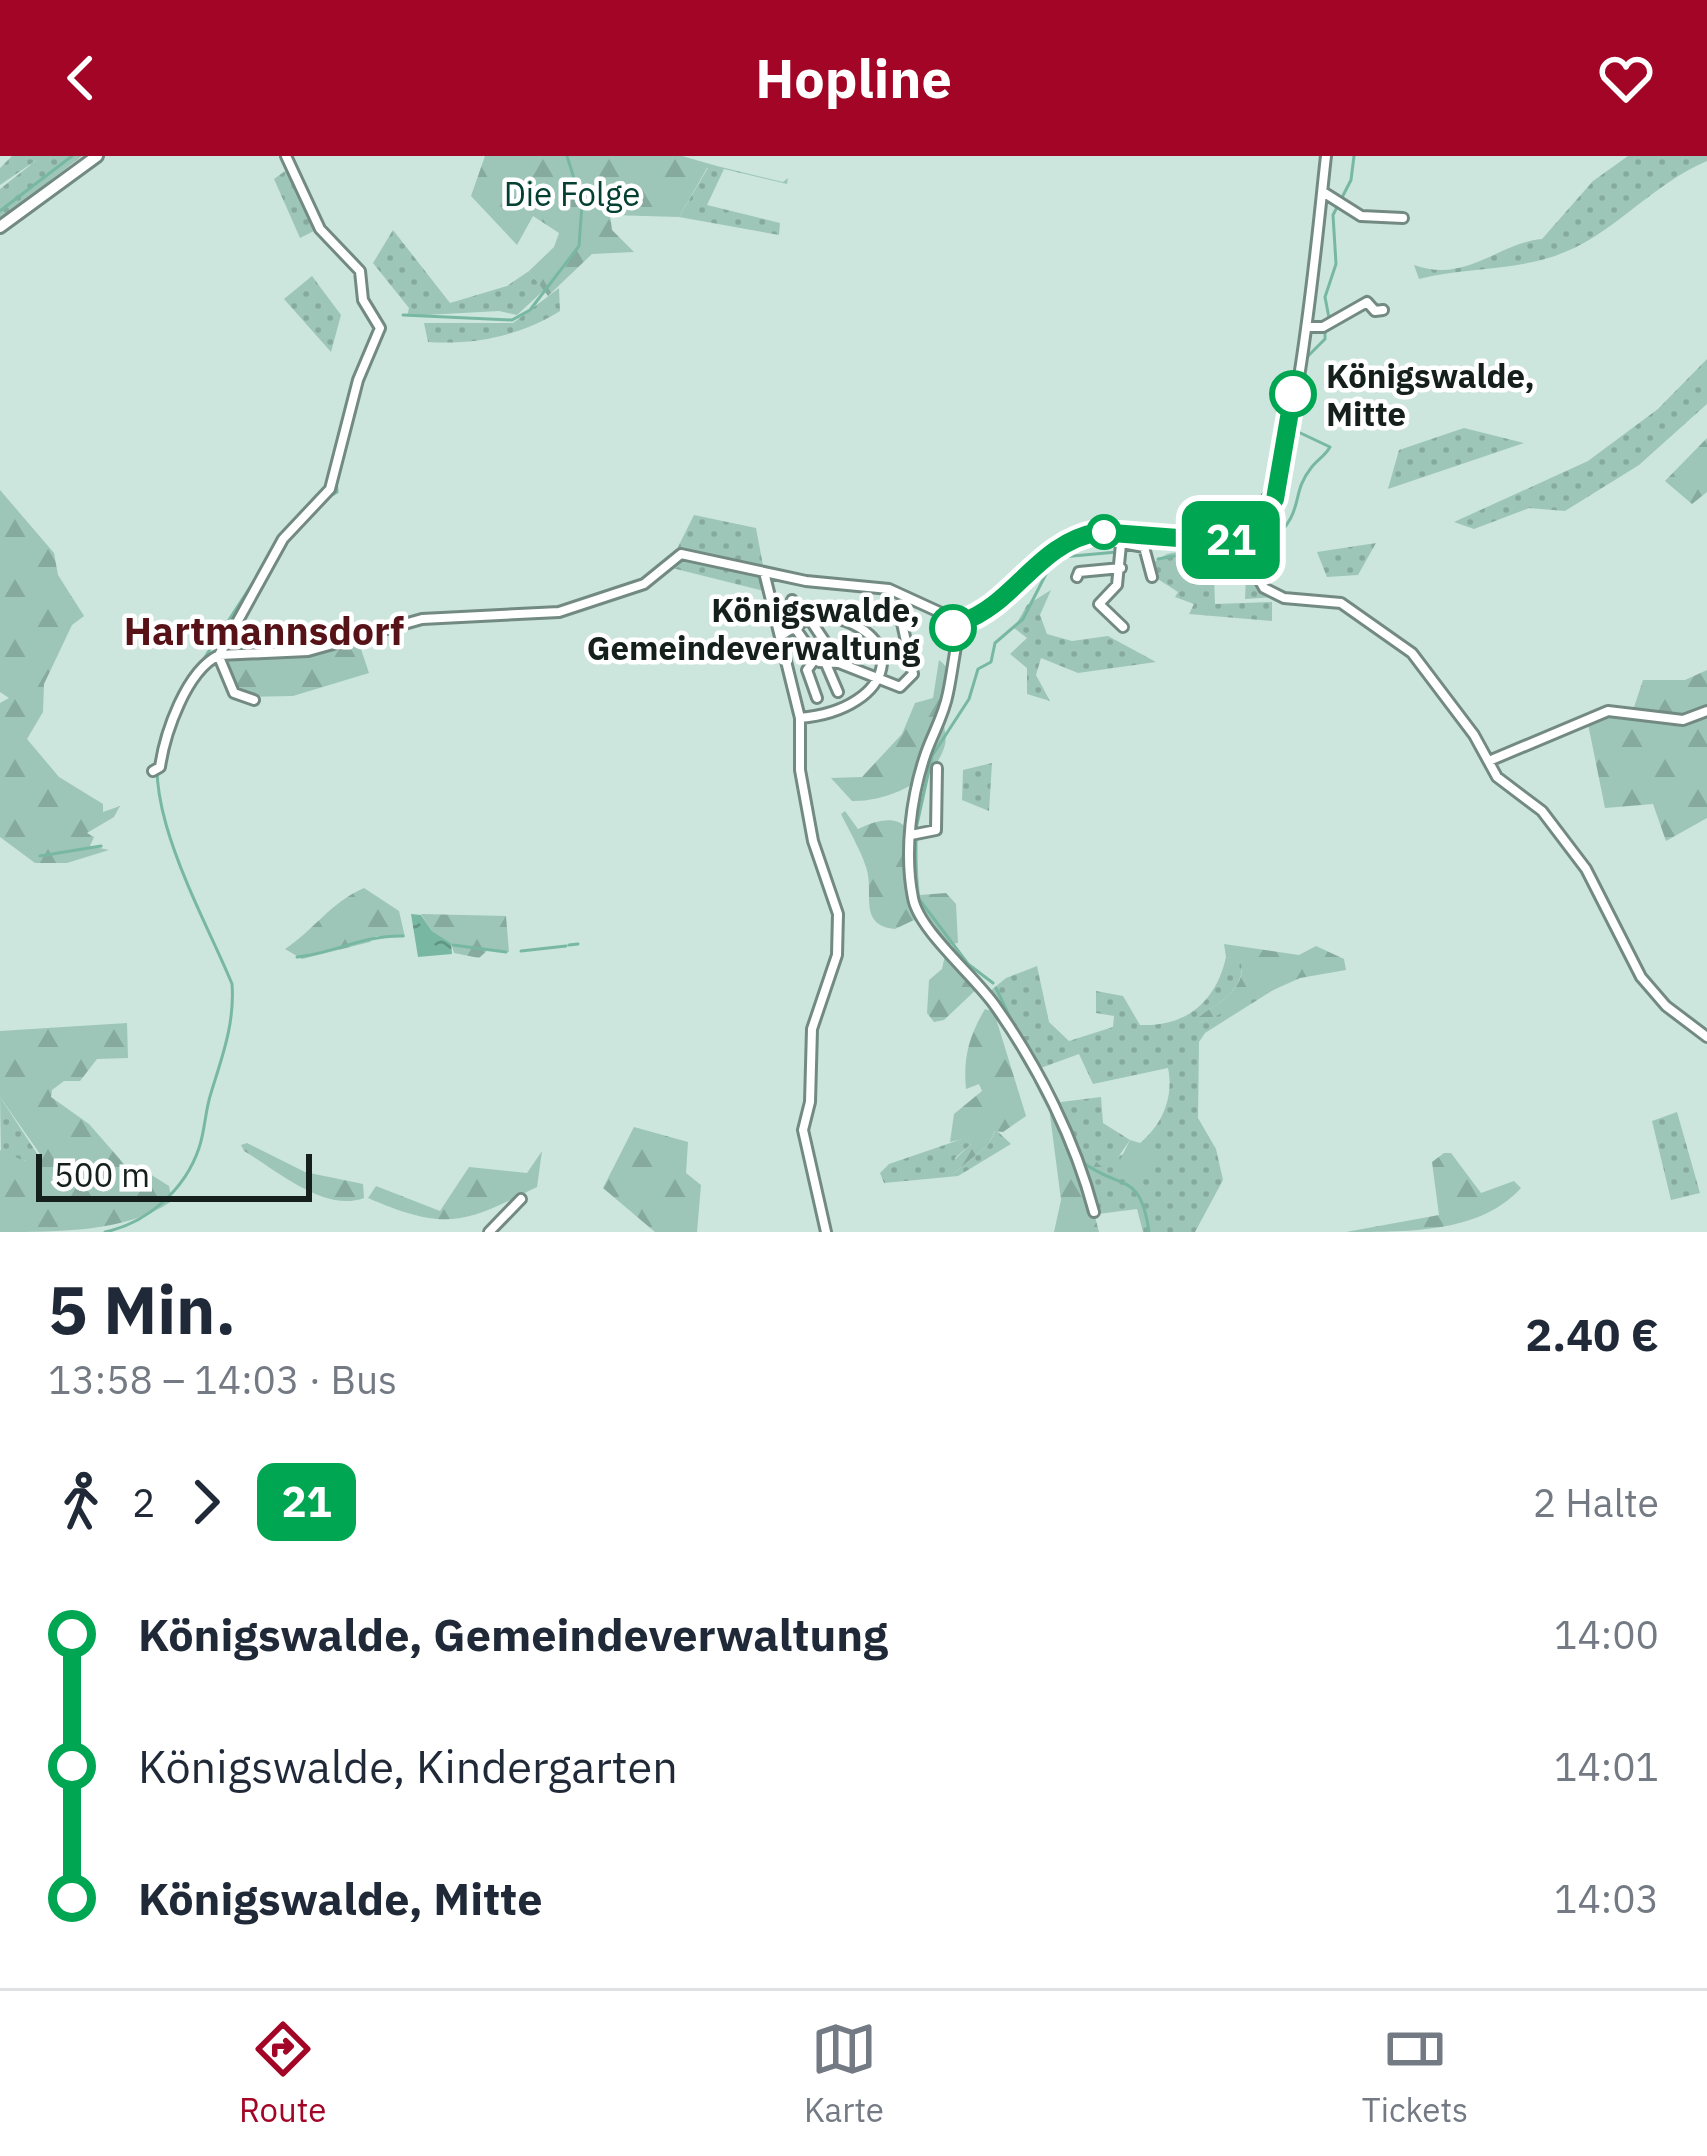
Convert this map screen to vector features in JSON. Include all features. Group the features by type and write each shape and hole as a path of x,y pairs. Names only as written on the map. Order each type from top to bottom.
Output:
{"main road":[{"path":"0,227 97,156"}],"street":[{"path":"155,770 166,734 201,667 219,655 283,539 330,489 358,380 379,333 379,322 363,300 360,272 314,218 286,156"},
{"path":"1326,156 1307,327 1277,484 1265,520 1250,541 1256,578 1269,592 1284,598 1341,603 1404,644 1502,782 1542,811 1586,868 1641,977 1666,1006 1707,1036"},
{"path":"1323,192 1361,216 1402,218"},
{"path":"1307,327 1325,327 1367,302 1376,311 1384,310"},
{"path":"1218,541 1253,521 1277,484"},
{"path":"1094,1212 1083,1170 1036,1069 997,1008 915,907 914,834 949,692 950,660 962,622 984,610 1064,543 1095,532 1122,538 1250,541"},
{"path":"1122,538 1145,550 1152,577"},
{"path":"1122,538 1115,590 1100,604 1123,628"},
{"path":"219,655 308,650 422,620 559,612 644,584 681,554 764,572 889,589 962,622"},
{"path":"1077,577 1079,572 1120,568"},
{"path":"764,572 800,718 812,841 835,899 839,928 836,962 812,1029 810,1102 803,1130 826,1232"},
{"path":"792,600 797,625 815,658 826,664 839,663"},
{"path":"782,635 809,618 831,616 863,625 880,659 878,682 848,709 800,718"},
{"path":"809,618 839,663 900,687 913,677 902,623"},
{"path":"219,655 234,693 254,700"},
{"path":"815,658 807,670 817,698"},
{"path":"826,664 838,692"},
{"path":"1488,761 1617,709 1683,720 1707,711"},
{"path":"930,769 949,762"},
{"path":"914,834 936,830 930,769"},
{"path":"489,1232 521,1198"}],"green space":[{"path":"12,156 82,156 0,219 0,189 38,159 0,185 0,168"},
{"name":"Die Folge","path":"485,156 682,156 717,166 707,168 679,217 610,215 612,230 634,252 592,254 548,296 529,271 554,247 559,233 533,216 517,245 471,196"},
{"path":"1628,156 1707,156 1707,161 1570,250 1532,262 1419,279 1414,265 1450,270 1542,239 1593,181"},
{"path":"292,166 322,227 300,238 274,179"},
{"path":"709,166 717,166 783,182 788,178 787,184 724,169 707,205 780,223 779,235 679,217"},
{"path":"393,230 450,303 507,286 529,271 544,290 517,315 499,311 407,316 409,308 373,263"},
{"path":"312,276 341,315 331,352 284,299"},
{"path":"559,288 560,311 529,327 479,340 428,342 424,323 513,323"},
{"path":"1707,359 1707,404 1639,465 1565,511 1529,508 1474,529 1454,522 1588,461 1658,409"},
{"path":"1464,428 1524,443 1388,489 1399,450"},
{"path":"1707,438 1707,492 1692,504 1665,481"},
{"path":"0,490 54,553 58,575 84,616 72,625 44,684 43,712 27,739 59,777 103,804 103,812 120,806 114,817 87,833 94,837 90,846 109,850 67,863 35,863 0,837 0,703 9,698 0,692"},
{"path":"694,515 756,528 768,592 668,567"},
{"path":"1243,539 1251,583 1274,597 1245,599 1246,577 1214,576 1215,604 1272,602 1272,621 1189,614 1194,604 1175,597 1178,592 1153,576 1154,562 1167,554"},
{"path":"1376,543 1358,575 1327,577 1317,552"},
{"path":"1051,590 1040,615 1047,634 1072,641 1108,636 1156,662 1078,673 1041,658 1036,675 1050,701 1027,694 1027,668 1010,654 1027,638 1014,628 1027,605"},
{"path":"357,637 369,673 293,696 239,697 221,658 297,652"},
{"path":"939,660 950,684 943,716 945,743 938,760 906,788 852,801 831,778 862,777 902,734 915,703 933,698"},
{"path":"1707,670 1707,818 1666,841 1653,804 1605,808 1587,719 1634,707 1643,680 1685,680"},
{"path":"992,763 989,811 962,800 963,770"},
{"path":"845,811 858,829 878,821 904,825 915,847 920,895 946,893 956,904 958,943 940,946 914,920 895,929 876,921 871,914 866,867 841,814"},
{"path":"364,888 399,911 405,937 376,936 370,942 302,959 285,949 342,901"},
{"path":"421,914 506,916 509,952 489,949 479,958 454,953 451,943 432,931"},
{"path":"1224,944 1299,955 1316,946 1344,959 1346,970 1300,978 1200,1023 1197,1018 1230,994 1240,979 1241,960 1226,957"},
{"path":"946,951 980,986 944,1020 934,1022 927,1013 929,980 942,969"},
{"path":"1226,957 1241,959 1240,979 1230,994 1198,1017 1200,1023 1281,985 1205,1033 1199,1042 1198,1118 1216,1149 1223,1180 1195,1232 1143,1232 1137,1209 1098,1214 1085,1171 1108,1175 1075,1141 1061,1102 1101,1097 1103,1123 1130,1140 1119,1156 1142,1141 1159,1121 1168,1096 1168,1068 1093,1084 1079,1054 1038,1069 1016,1038 1029,1035 1015,1037 989,992 1006,978 1037,966 1049,1022 1069,1041 1113,1027 1114,1016 1096,1013 1096,991 1123,996 1140,1025 1185,1016 1207,999"},
{"path":"985,1009 994,1012 1026,1116 1003,1132 995,1131 988,1145 954,1173 950,1164 971,1144 968,1138 950,1142 954,1114 982,1091 979,1084 966,1089 965,1067 971,1038"},
{"path":"127,1023 128,1058 97,1059 80,1081 64,1081 52,1090 51,1097 89,1124 131,1172 150,1174 169,1186 172,1201 113,1224 0,1232 0,1150 24,1161 40,1154 0,1097 0,1031"},
{"path":"0,1097 40,1158 22,1161 1,1153"},
{"path":"1061,1102 1075,1141 1111,1176 1083,1171 1099,1232 1054,1232 1061,1200 1050,1115"},
{"path":"1677,1112 1700,1193 1671,1200 1652,1121"},
{"path":"634,1127 688,1142 686,1173 701,1185 697,1232 655,1232 603,1188"},
{"path":"996,1130 1011,1144 958,1176 884,1183 880,1173 889,1164 968,1137 971,1144 955,1158 954,1173 988,1145"},
{"path":"1130,1140 1157,1148 1142,1177 1115,1170"},
{"path":"247,1143 305,1172 363,1184 364,1198 333,1200 317,1195 244,1151 241,1145"},
{"path":"542,1151 537,1187 472,1215 455,1219 417,1216 368,1198 376,1186 440,1211 469,1167 527,1173"},
{"path":"1451,1153 1481,1193 1514,1181 1521,1188 1505,1203 1466,1221 1420,1230 1346,1232 1439,1215 1432,1162"}],"water":[{"path":"411,914 421,915 432,931 451,943 452,954 418,957"}],"waterway":[{"path":"0,211 72,156"},
{"path":"403,315 512,320 530,310 579,246 582,204 567,156"},
{"path":"1329,318 1325,297 1336,264 1333,215 1351,180 1354,156"},
{"path":"1307,357 1325,339 1325,332"},
{"path":"348,433 356,402"},
{"path":"1255,542 1270,543 1289,521 1304,478 1330,447 1292,429"},
{"path":"327,498 337,492 336,477"},
{"path":"1158,559 1246,543"},
{"path":"1047,569 1051,558 1117,552"},
{"path":"993,983 968,964 916,895 916,829 932,756 969,699 978,669 991,662 995,643 1023,619 1046,574"},
{"path":"198,668 258,575"},
{"path":"105,1232 150,1213 174,1191 193,1163 232,1012 232,984 164,818 158,751 167,724"},
{"path":"40,856 101,846"},
{"path":"297,957 403,936"},
{"path":"569,945 578,944"},
{"path":"453,945 506,952"},
{"path":"521,951 566,946"},
{"path":"996,988 1018,1034"},
{"path":"1081,1161 1134,1190 1149,1232"}],"bus line":[{"name":"21","path":"953,628 959,631 962,622 984,610 1029,567 1079,536 1099,532 1226,541 1250,535 1265,520 1275,499 1293,394"}],"place":[{"name":"Königswalde, Mitte","path":"1293,394"},
{"name":"Königswalde, Gemeindeverwaltung","path":"953,628"}],"district":[{"name":"Hartmannsdorf","path":"264,630"}]}
